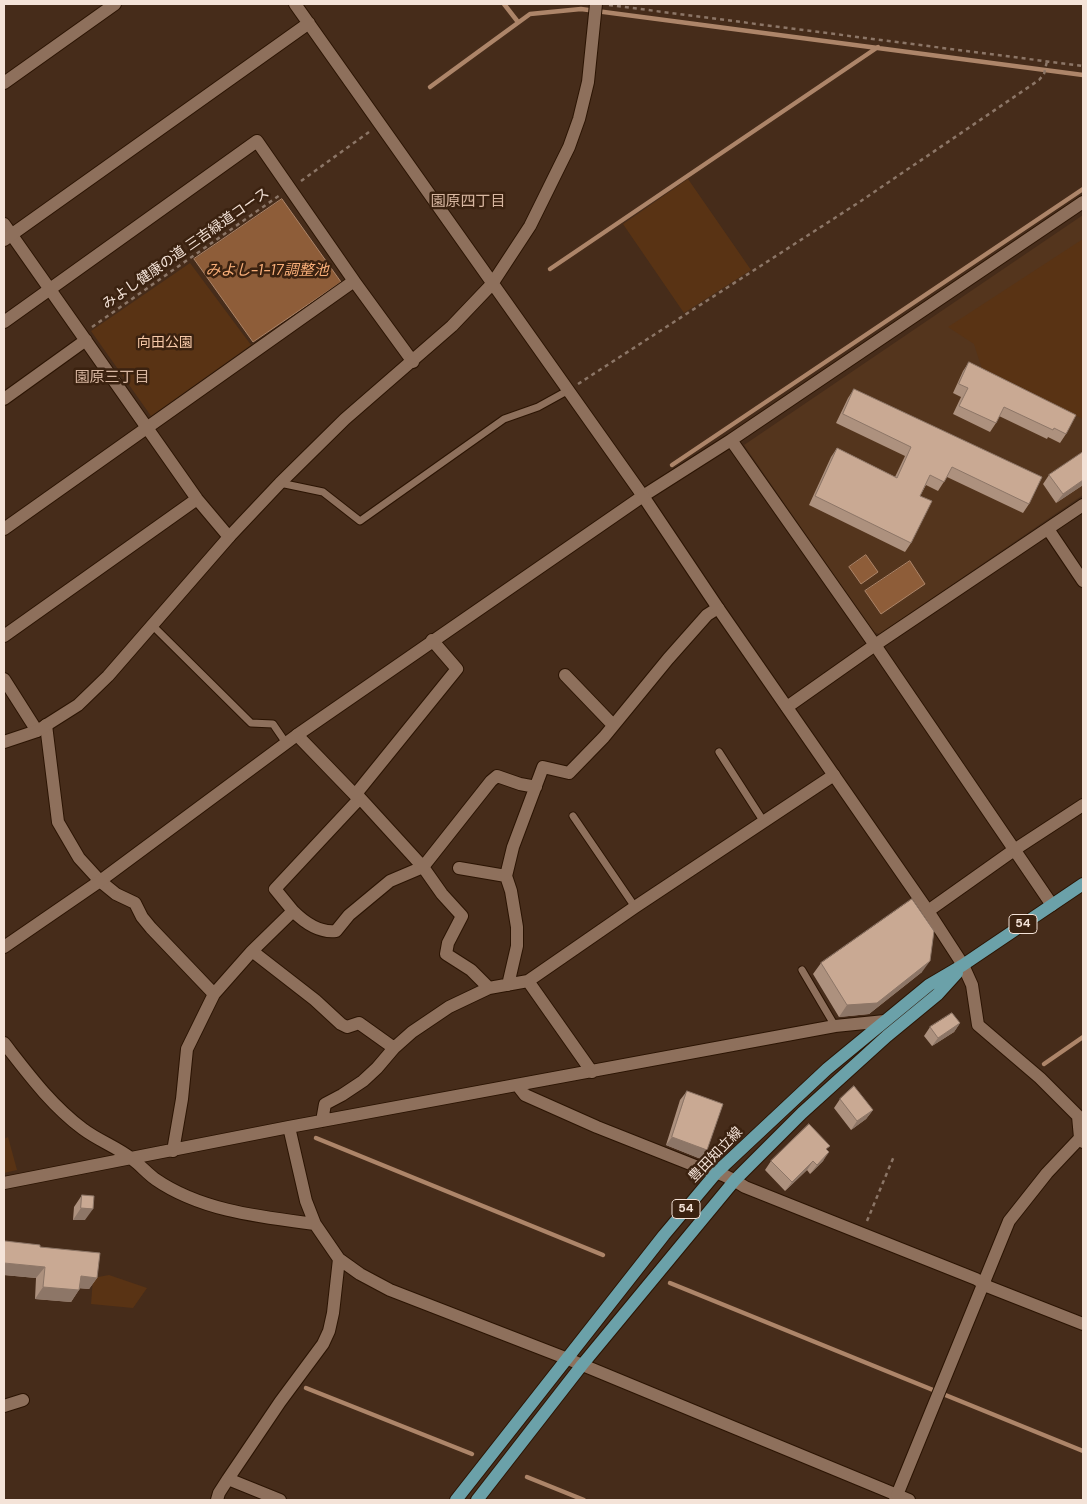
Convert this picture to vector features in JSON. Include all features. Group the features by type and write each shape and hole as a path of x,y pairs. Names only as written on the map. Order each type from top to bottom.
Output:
{"main road":[{"name":"豊田知立線","path":"456,1500 664,1235 717,1172 827,1069 929,985 963,965 1083,884"},
{"name":"豊田知立線","path":"477,1500 582,1365 735,1180 802,1113 887,1036 938,994 963,965"}],"street":[{"path":"4,82 115,4"},
{"path":"295,4 642,496 928,911 963,965 972,985 978,1025 1040,1078 1078,1116 1082,1137 1048,1173 1009,1221 896,1498"},
{"path":"4,742 41,728 78,705 108,676 280,483 345,419 413,362 452,326 492,284 530,226 569,147 579,119 588,82 596,4"},
{"path":"8,238 308,23"},
{"path":"4,322 257,141 413,362"},
{"path":"4,947 100,881 292,739 432,640 642,496 731,440 1083,202"},
{"path":"4,224 8,238 50,289 197,499 229,538"},
{"path":"4,529 354,281"},
{"path":"4,399 83,337"},
{"path":"731,440 875,645 1052,905"},
{"path":"4,636 197,499"},
{"path":"787,707 875,645 1083,505"},
{"path":"1048,530 1083,582"},
{"path":"508,984 517,946 517,927 511,890 506,876 513,848 543,767 569,773 604,737 707,615 718,608"},
{"path":"432,640 457,669 357,797 275,889 302,920 315,928 329,932 336,931 349,915 390,881 424,867 491,780 497,776 536,787"},
{"path":"566,675 613,725"},
{"path":"4,679 41,728 58,822 79,858 100,881 116,894 134,903 142,917 214,994"},
{"path":"292,739 357,797 424,867 442,894 462,916 448,943 446,954 472,970 489,988"},
{"path":"322,1121 325,1104 342,1096 363,1082 378,1068 394,1048 412,1032 449,1007 489,988 528,981 834,774"},
{"path":"928,911 1014,850 1083,805"},
{"path":"459,868 506,876"},
{"path":"173,1151 182,1099 186,1049 214,994 252,950 293,911"},
{"path":"252,950 341,1024 347,1027 359,1023 394,1048"},
{"path":"528,981 592,1072"},
{"path":"4,1183 290,1127 835,1026 885,1021"},
{"path":"4,1043 39,1089 70,1118 85,1130 132,1159 154,1178 194,1199 264,1217 315,1224"},
{"path":"518,1086 525,1095 596,1127 703,1169 717,1172 746,1187 1083,1324"},
{"path":"290,1127 306,1201 315,1224 339,1259 360,1274 390,1290 568,1359 896,1498 910,1500"},
{"path":"217,1500 228,1479 322,1344 329,1331 339,1259"},
{"path":"4,1406 23,1400"},
{"path":"228,1479 280,1500"}],"lane":[{"path":"280,483 323,492 360,521 504,419 538,407 567,391"},
{"path":"152,625 251,723 273,724 292,739"},
{"path":"719,752 764,822"},
{"path":"573,816 635,907"},
{"path":"802,970 835,1026"}],"path":[{"path":"602,4 1083,66"},
{"path":"567,391 861,201 1039,80 1044,74 1047,61"},
{"name":"みよし健康の道 三吉緑道コース","path":"83,337 380,124"},
{"path":"862,1234 894,1156"}],"shaded area":[{"path":"1083,215 1083,495 880,634 873,632 744,445"}],"green space":[{"path":"688,179 751,270 684,313 623,224"},
{"path":"1083,239 1083,419 982,369 974,344 948,327"},
{"name":"向田公園","path":"190,263 251,345 151,416 91,331"},
{"path":"8,1137 17,1170 4,1173 4,1139"},
{"path":"109,1275 147,1288 133,1308 91,1304 93,1278"}],"water":[{"name":"みよし-1-17調整池","path":"282,199 341,282 253,342 194,259"},
{"path":"866,555 878,572 861,584 849,567"},
{"path":"910,561 925,584 881,614 865,591"}],"building":[{"path":"969,362 1076,415 1066,434 1054,428 1053,430 1004,407 996,423 959,406 968,388 959,384"},
{"path":"854,389 1042,477 1029,504 952,467 944,482 930,475 920,496 932,501 911,543 815,496 837,448 897,478 911,447 843,414"},
{"path":"1083,452 1083,480 1063,494 1049,475"},
{"path":"912,899 934,931 930,961 877,1003 847,1005 821,963"},
{"path":"952,1013 960,1023 938,1038 930,1027"},
{"path":"854,1086 873,1110 857,1121 840,1099"},
{"path":"687,1091 723,1104 707,1150 672,1137"},
{"path":"809,1124 830,1146 826,1149 829,1152 817,1165 813,1161 792,1182 771,1161"},
{"path":"82,1195 94,1196 93,1209 81,1208"},
{"path":"5,1241 40,1245 40,1247 100,1253 97,1278 81,1276 79,1290 43,1287 45,1267 4,1263"}],"waterway":[{"path":"504,4 518,22"},
{"path":"430,87 530,14 581,9 1083,75"},
{"path":"550,269 878,47"},
{"path":"672,465 1083,189"},
{"path":"1044,1064 1083,1037"},
{"path":"316,1138 603,1255"},
{"path":"670,1283 1083,1451"},
{"path":"306,1388 472,1454"},
{"path":"527,1477 584,1500"}],"district":[{"name":"園原四丁目","path":"468,202"},
{"name":"園原三丁目","path":"112,378"}]}
